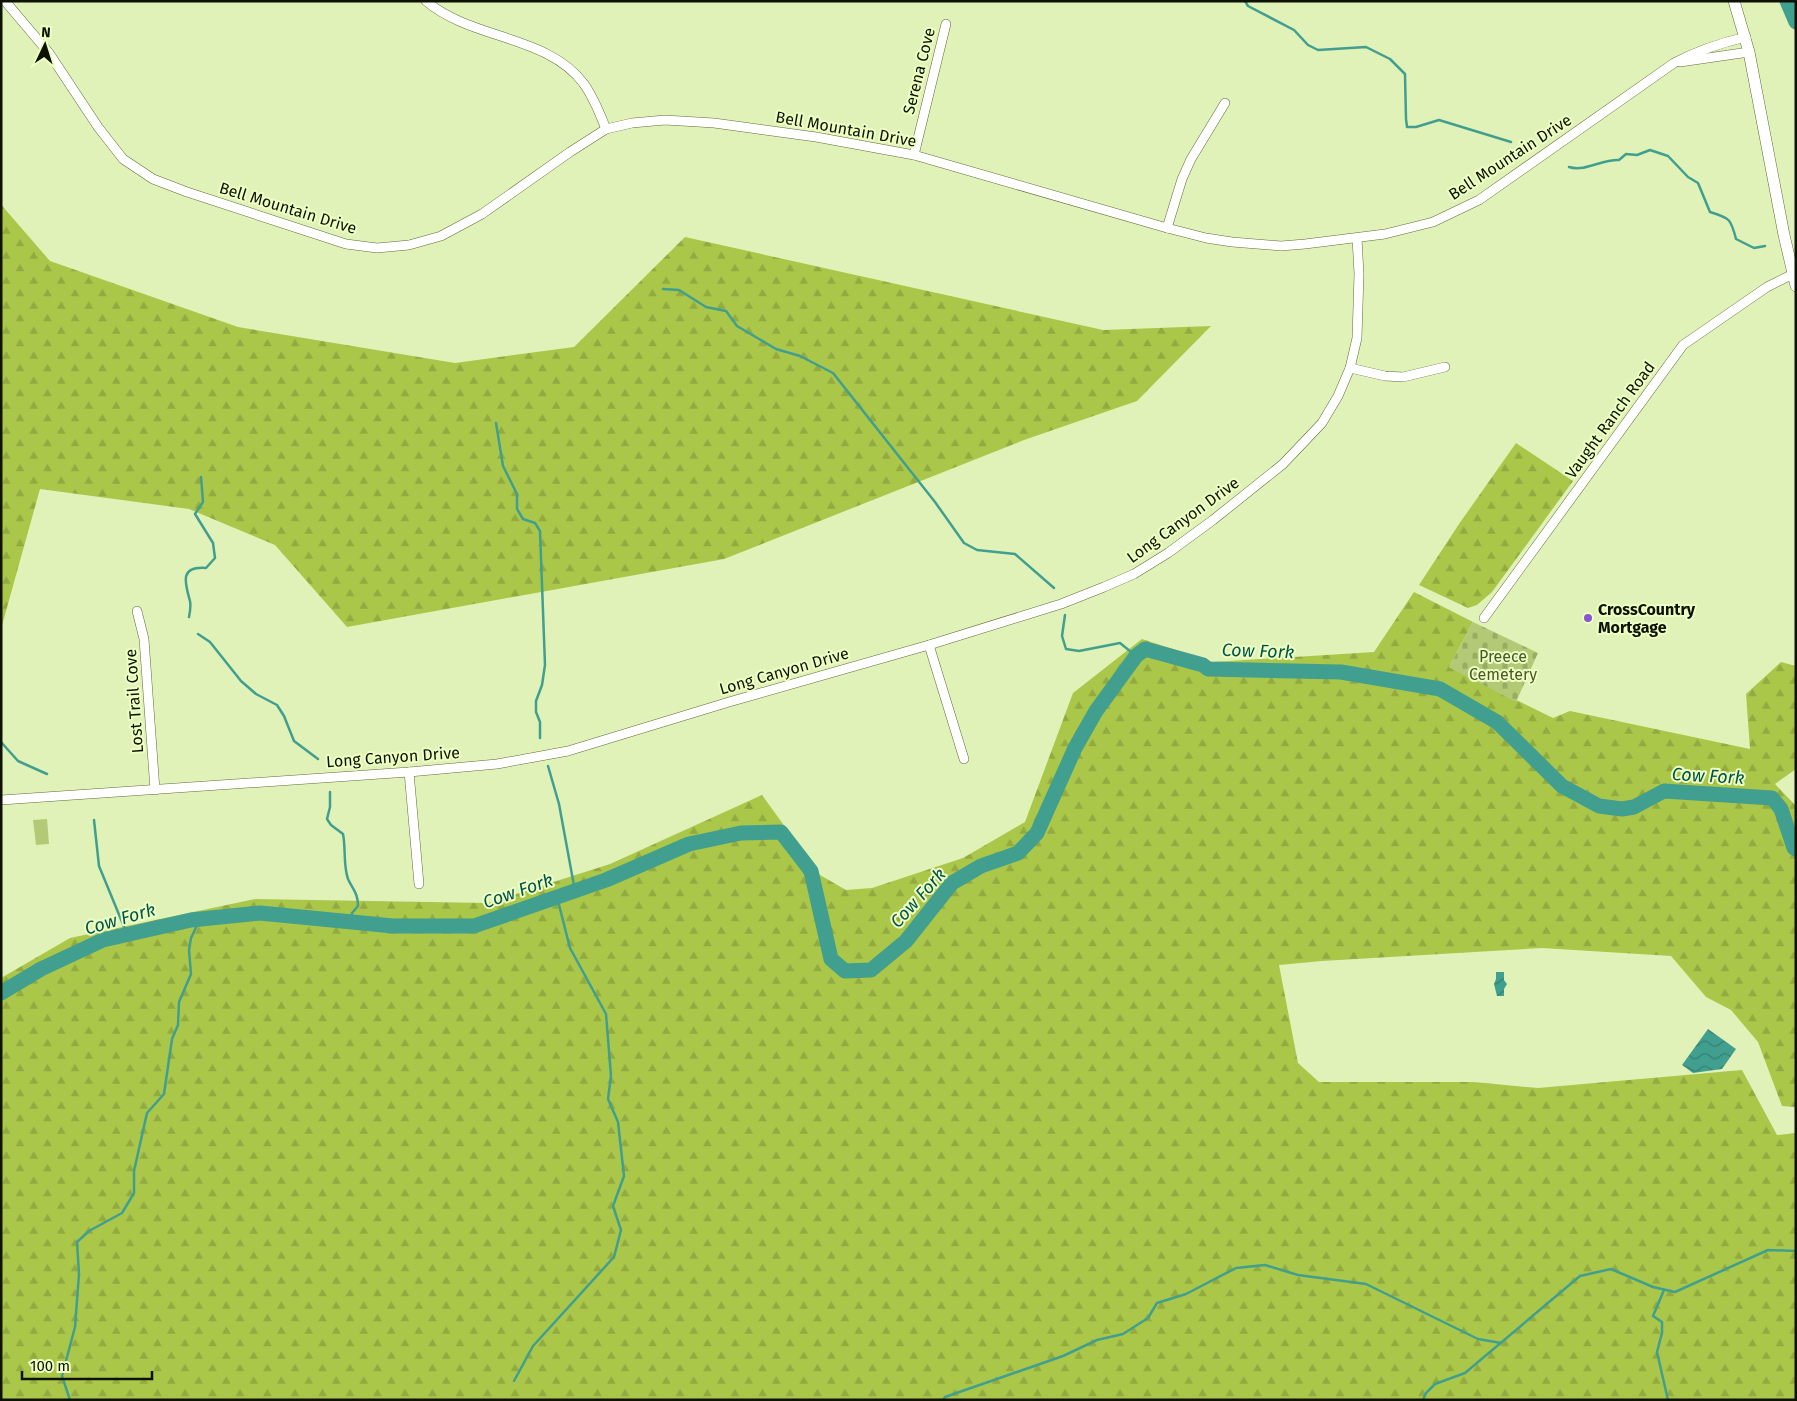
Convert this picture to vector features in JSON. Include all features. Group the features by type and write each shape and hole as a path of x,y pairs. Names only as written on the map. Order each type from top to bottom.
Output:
{"main road":[{"path":"1734,1 1746,37 1784,235 1796,286"}],"street":[{"name":"Bell Mountain Drive","path":"5,1 48,53 98,127 124,159 153,178 187,192 346,244 377,248 409,245 441,236 482,214 606,129 632,123 665,120 714,123 816,137 914,155 1206,238 1258,245 1306,244 1357,238 1433,222 1479,200 1674,63 1694,52 1723,42 1746,37"},
{"path":"426,1 439,12 474,29 533,48 552,57 569,69 584,84 594,101 606,129"},
{"name":"Serena Cove","path":"914,155 946,24"},
{"path":"1674,63 1749,52"},
{"path":"1167,228 1182,179 1191,159 1225,103"},
{"name":"Long Canyon Drive","path":"1,800 409,772 497,764 568,750 929,645 1061,604 1104,587 1134,574 1168,553 1212,520 1283,464 1306,442 1322,423 1338,396 1350,368 1357,338 1359,274 1357,238"},
{"name":"Vaught Ranch Road","path":"1484,618 1683,346 1767,287 1793,274"},
{"path":"1350,368 1385,376 1403,377 1445,367"},
{"name":"Lost Trail Cove","path":"136,611 144,639 155,790"},
{"path":"929,645 964,759"},
{"path":"409,772 419,884"}],"green space":[{"path":"1,203 50,261 238,327 455,363 574,347 685,237 1103,330 1211,326 1137,401 1024,440 724,559 347,627 275,545 189,509 40,489 1,629"},
{"path":"1516,443 1573,481 1492,592 1477,605 1468,608 1419,585 1459,524"},
{"path":"1414,592 1473,622 1449,667 1553,718 1570,711 1750,749 1746,694 1781,662 1796,666 1796,769 1775,784 1796,806 1795,1107 1782,1106 1758,1042 1731,1010 1706,997 1671,956 1542,948 1279,965 1298,1063 1319,1082 1474,1082 1538,1088 1742,1070 1777,1135 1796,1133 1796,1400 1,1400 1,978 70,938 255,899 488,903 610,864 762,795 820,875 846,890 872,888 963,858 1025,822 1073,693 1142,639 1213,662 1374,652"},
{"name":"Preece Cemetery","path":"1473,622 1538,653 1516,702 1449,667"},
{"path":"47,819 49,844 36,845 33,820"}],"water":[{"path":"1496,972 1504,972 1504,980 1507,984 1504,989 1504,996 1497,996 1494,984"},
{"path":"1708,1029 1736,1049 1722,1069 1693,1073 1682,1065"}],"waterway":[{"path":"1245,1 1248,6 1294,30 1308,45 1318,50 1366,47 1390,59 1405,74 1407,127 1416,127 1439,120 1511,142"},
{"path":"1787,1 1796,22"},
{"path":"1569,167 1588,167 1606,161 1619,160 1626,154 1637,155 1650,150 1668,156 1688,177 1698,183 1710,212 1729,220 1736,239 1754,248 1765,246"},
{"path":"663,289 679,290 706,307 726,311 737,326 776,349 800,356 833,373 935,502 964,543 977,550 1015,554 1054,588"},
{"path":"496,423 503,466 517,494 517,509 523,519 535,523 540,531 545,665 542,685 536,701 536,712 540,722 540,738"},
{"path":"189,617 190,603 186,577 191,570 206,568 215,558 213,543 195,514 203,502 201,477"},
{"path":"1065,615 1062,636 1066,649 1079,651 1120,643 1136,656"},
{"path":"198,634 210,642 241,681 256,694 277,705 284,716 294,741 318,759"},
{"name":"Cow Fork","path":"1,993 41,969 103,940 191,920 260,913 393,926 474,926 606,880 689,844 741,833 781,832 811,871 831,959 845,971 871,970 906,941 952,883 981,866 1018,853 1037,833 1075,748 1096,711 1136,656 1145,649 1203,665 1208,669 1341,672 1440,689 1497,722 1562,786 1599,806 1622,809 1634,807 1664,791 1772,798 1781,809 1794,848 1796,849"},
{"path":"1,742 18,761 47,774"},
{"path":"548,766 559,804 575,891"},
{"path":"330,792 330,807 327,819 331,825 343,834 346,874 358,902 358,906 352,913 351,922"},
{"path":"94,820 99,866 127,934"},
{"path":"514,1381 533,1346 614,1257 621,1230 613,1206 624,1176 618,1122 608,1099 611,1076 606,1014 570,948 557,897"},
{"path":"70,1400 62,1376 75,1327 79,1274 77,1242 89,1231 122,1213 134,1193 134,1171 147,1113 164,1094 172,1039 178,1025 179,1002 191,974 189,950 191,938 200,919"},
{"path":"1423,1400 1426,1393 1435,1384 1465,1373 1580,1276 1611,1269 1653,1287 1675,1292 1768,1250 1796,1251"},
{"path":"943,1400 945,1397 1063,1356 1097,1340 1123,1334 1148,1318 1157,1303 1186,1294 1236,1268 1265,1265 1298,1275 1366,1284 1478,1339 1501,1343"},
{"path":"1664,1290 1653,1316 1662,1322 1662,1333 1657,1352 1668,1400"}],"place":[{"name":"CrossCountry Mortgage","path":"1588,618"}]}
